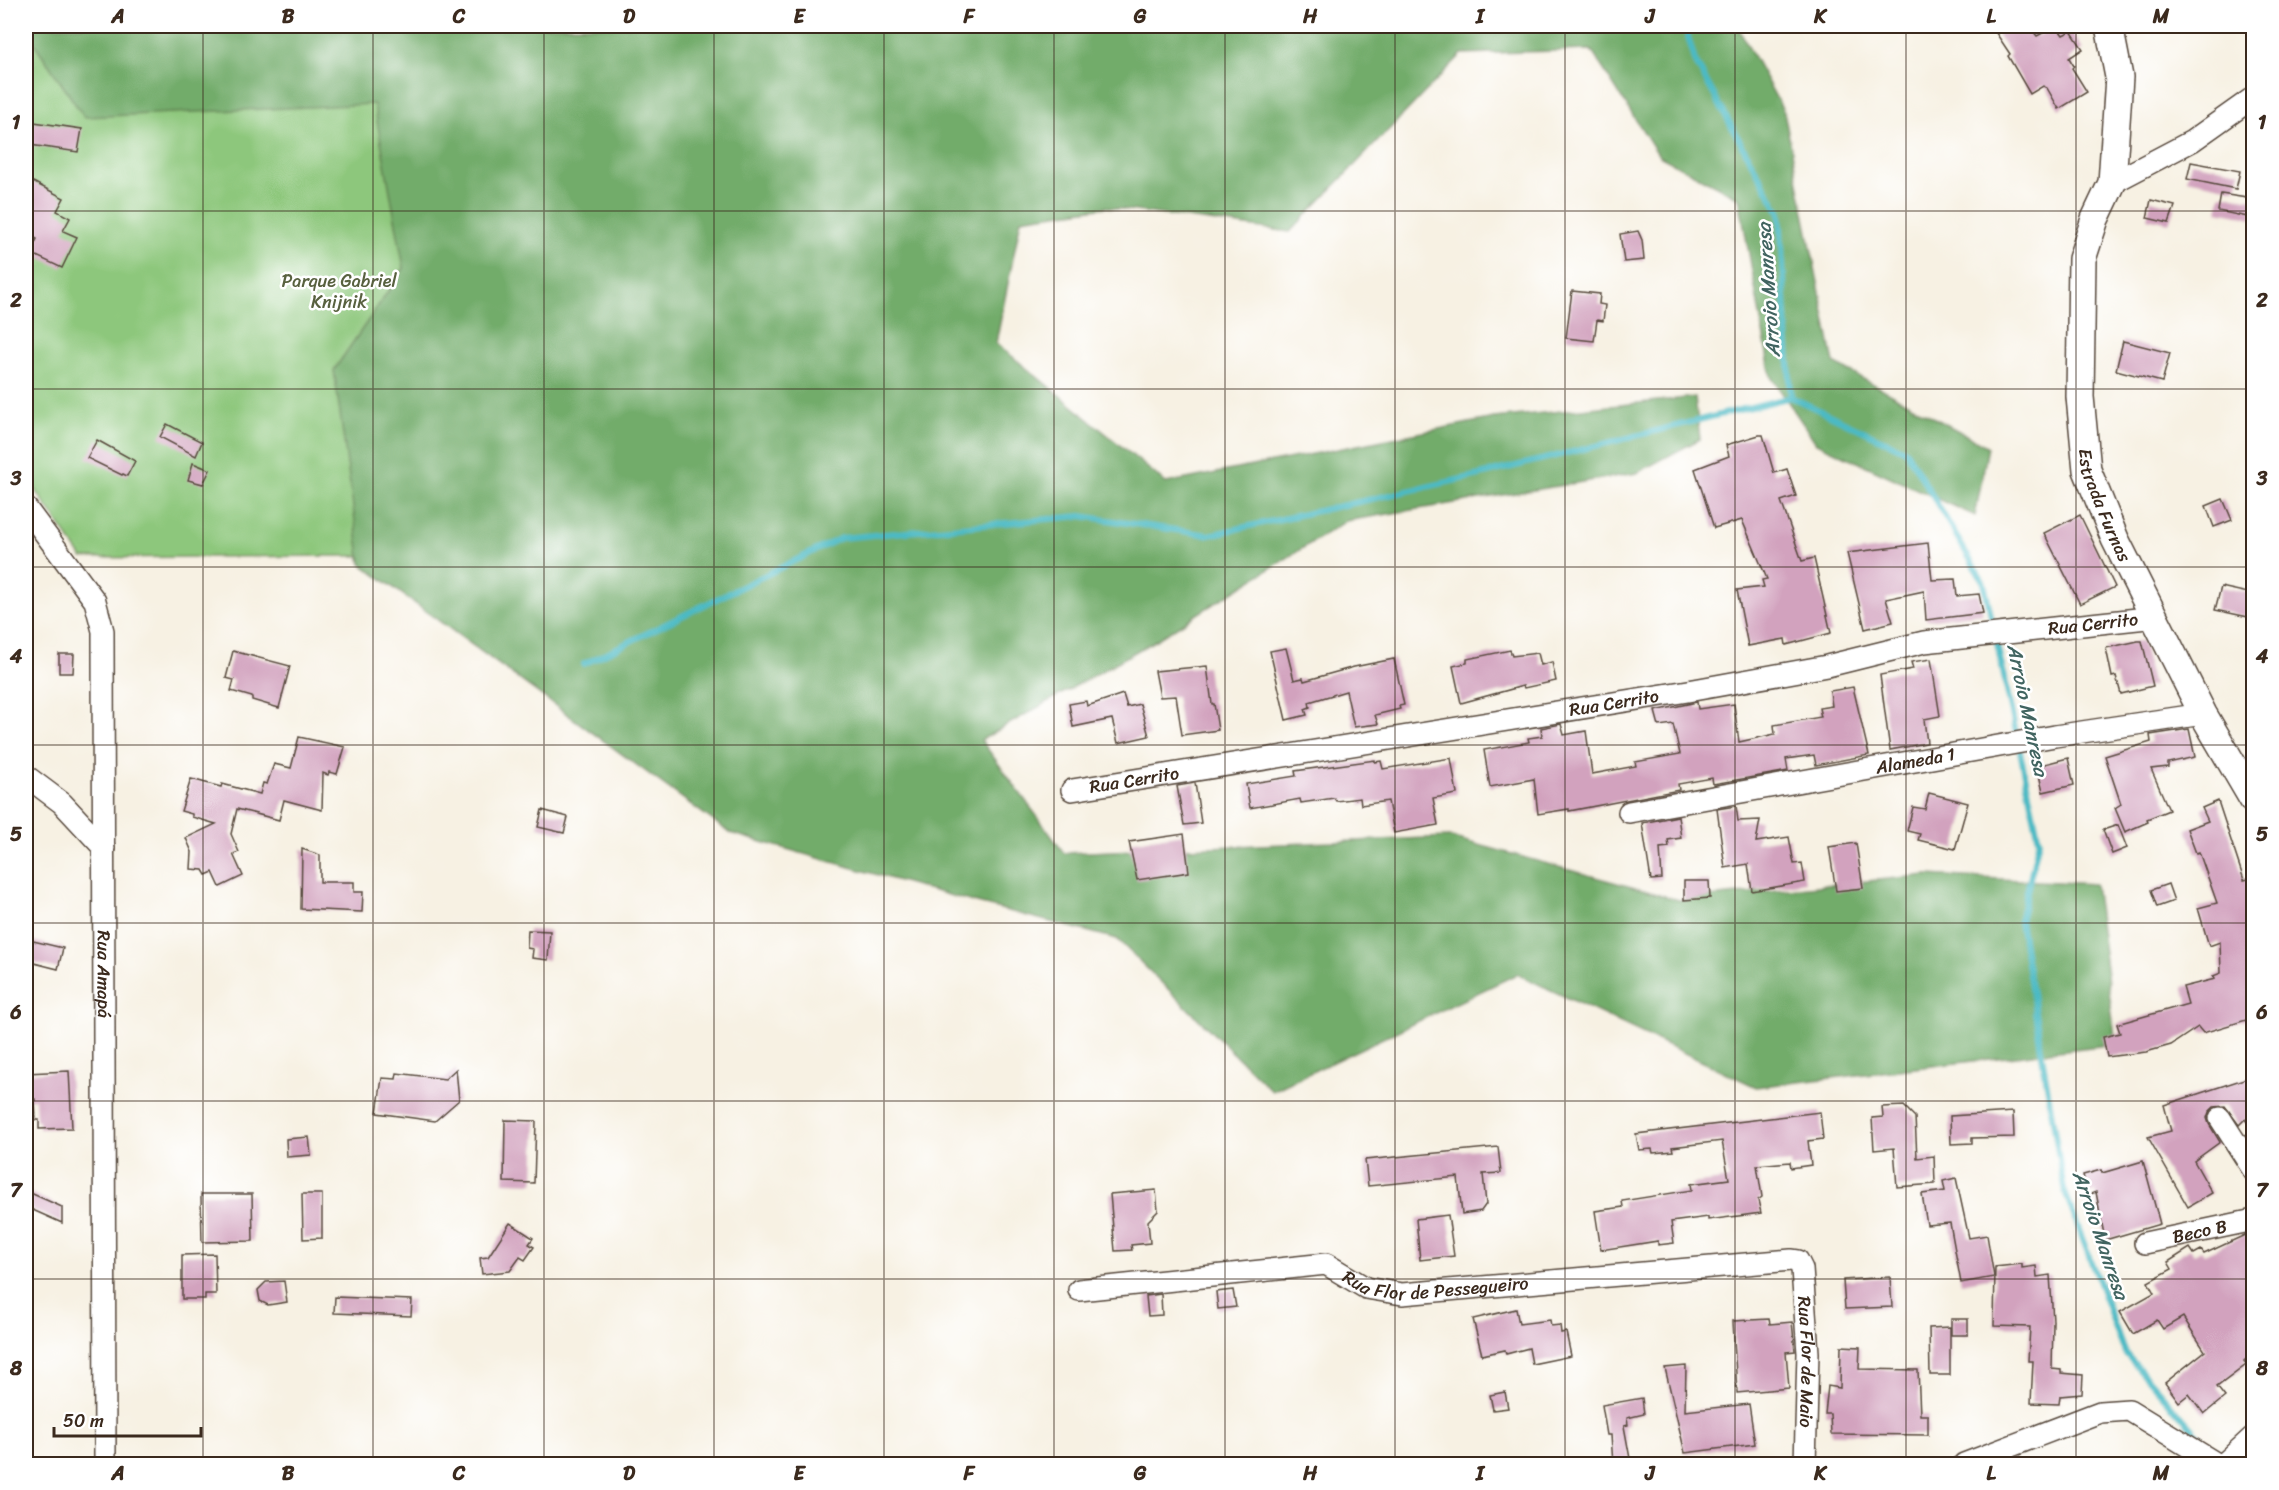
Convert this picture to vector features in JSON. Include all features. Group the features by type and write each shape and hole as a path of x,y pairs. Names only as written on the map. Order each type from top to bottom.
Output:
{"street":[{"path":"2109,26 2120,76 2112,183"},
{"path":"2112,183 2192,141 2253,97"},
{"name":"Estrada Furnas","path":"2112,183 2095,219 2082,259 2080,397 2087,470 2115,539 2203,714 2253,801"},
{"name":"Rua Amapá","path":"26,508 95,601 103,631 105,1464"},
{"name":"Rua Cerrito","path":"1072,790 1688,691 1827,666 1924,642 2156,617"},
{"name":"Alameda 1","path":"1629,812 2055,736 2203,714"},
{"path":"26,776 62,803 104,848"},
{"path":"2220,1118 2253,1171"},
{"name":"Beco B","path":"2145,1243 2253,1220"},
{"name":"Rua Flor de Pessegueiro","path":"1079,1290 1326,1264 1366,1288 1402,1294 1798,1261"},
{"name":"Rua Flor de Maio","path":"1798,1261 1802,1269 1808,1353 1804,1464"},
{"path":"1964,1464 2100,1412 2129,1410 2217,1464"},
{"path":"2228,1464 2253,1440"}],"green space":[{"name":"Parque Gabriel Knijnik","path":"26,26 691,26 610,554 82,558 26,476"},
{"path":"26,26 1737,26 1784,112 1834,363 1988,447 1975,516 1816,443 1771,377 1739,198 1659,156 1591,50 1462,54 1290,232 1106,207 1021,219 996,343 1166,483 1494,418 1695,397 1700,439 1637,473 1346,521 1156,640 981,740 1064,853 1450,837 1679,900 1927,875 2095,884 2116,1044 1756,1087 1517,974 1272,1091 1117,939 973,902 730,833 361,564 334,370 404,268 374,104 84,117 26,31"}],"building":[{"path":"2007,26 2029,26 2037,36 2056,26 2063,35 2071,31 2083,49 2069,58 2074,66 2072,68 2087,92 2059,109 2047,88 2043,86 2030,94 2008,56 2010,54 1996,33"},
{"path":"34,122 82,129 78,152 30,145"},
{"path":"2191,162 2240,171 2236,189 2187,179"},
{"path":"33,182 64,198 57,211 70,218 63,231 77,237 62,268 30,253 37,239 26,233 31,220 26,218 26,196"},
{"path":"2221,194 2253,199 2253,218 2218,211"},
{"path":"2151,200 2175,206 2169,223 2147,218"},
{"path":"1638,231 1642,240 1644,260 1624,262 1620,234"},
{"path":"1572,291 1600,294 1599,304 1605,305 1603,321 1597,320 1594,341 1566,338"},
{"path":"2123,341 2170,353 2162,382 2116,370"},
{"path":"167,424 202,442 196,456 160,437"},
{"path":"1763,435 1774,473 1787,469 1796,496 1781,501 1802,561 1814,558 1831,633 1786,645 1785,639 1748,646 1737,590 1764,587 1762,580 1767,579 1742,520 1714,528 1695,469 1729,456 1726,445"},
{"path":"97,440 135,461 127,476 87,458"},
{"path":"193,463 210,470 203,484 188,480"},
{"path":"2223,499 2232,520 2214,527 2206,506"},
{"path":"2080,515 2115,587 2080,604 2044,533"},
{"path":"1928,543 1932,580 1955,579 1957,596 1979,594 1983,613 1926,620 1924,591 1886,599 1893,622 1865,629 1847,553"},
{"path":"2221,587 2253,594 2253,618 2215,610"},
{"path":"2142,641 2153,686 2121,694 2116,676 2112,677 2106,648"},
{"path":"1286,648 1294,680 1303,678 1304,681 1394,659 1404,705 1399,706 1400,709 1375,715 1378,724 1354,727 1346,691 1309,702 1310,707 1305,709 1307,715 1286,720 1270,651"},
{"path":"1510,650 1512,656 1538,653 1541,665 1552,662 1556,681 1524,688 1523,686 1461,703 1453,666 1467,663 1467,659"},
{"path":"233,651 290,666 279,708 231,691 234,680 226,678"},
{"path":"59,654 74,654 73,673 59,673"},
{"path":"1931,659 1940,716 1924,719 1927,743 1890,750 1880,675 1913,669 1911,662"},
{"path":"1207,666 1218,730 1182,735 1176,696 1160,697 1155,671"},
{"path":"1853,687 1869,755 1816,765 1814,755 1786,759 1788,771 1713,784 1712,778 1678,784 1679,790 1569,811 1569,809 1538,814 1534,779 1490,787 1484,750 1529,742 1528,738 1542,736 1541,728 1561,724 1564,735 1586,731 1592,774 1636,766 1635,762 1680,754 1673,724 1659,726 1655,711 1697,702 1698,709 1734,704 1739,742 1775,734 1774,725 1821,717 1819,708 1832,706 1830,691"},
{"path":"1123,694 1127,707 1140,704 1149,736 1118,743 1112,719 1073,727 1069,704 1086,701 1087,706"},
{"path":"2189,729 2195,757 2168,763 2168,767 2151,769 2169,810 2125,832 2115,808 2121,804 2105,756 2151,742 2150,735"},
{"path":"299,737 345,747 337,774 323,773 322,810 284,800 279,820 237,809 231,834 239,852 233,854 243,876 220,887 213,872 206,875 203,870 191,869 192,852 186,838 216,824 181,811 191,779 260,794 263,783 267,784 274,764 291,768"},
{"path":"1451,758 1457,794 1433,798 1438,825 1394,833 1388,801 1361,805 1360,798 1336,801 1334,798 1301,803 1300,799 1250,808 1246,784 1296,776 1295,771 1375,760 1375,762 1381,761 1383,769"},
{"path":"2068,758 2074,785 2043,792 2037,766"},
{"path":"1195,783 1201,823 1184,825 1177,786"},
{"path":"1929,793 1968,803 1955,849 1918,840 1920,834 1907,831 1913,807 1925,809"},
{"path":"2218,801 2244,880 2253,878 2253,1018 2203,1033 2198,1027 2171,1045 2146,1052 2107,1057 2103,1037 2120,1033 2117,1024 2188,1004 2183,987 2215,979 2213,976 2221,973 2220,942 2209,946 2198,908 2217,903 2199,852 2196,853 2187,829 2208,821 2202,808"},
{"path":"1736,806 1738,821 1760,820 1756,842 1789,837 1794,864 1802,863 1805,882 1752,891 1748,864 1725,868 1717,809"},
{"path":"542,810 568,817 564,833 538,827"},
{"path":"1678,816 1681,838 1668,840 1669,847 1660,848 1662,879 1651,880 1642,823"},
{"path":"2118,825 2127,848 2112,854 2103,830"},
{"path":"1184,834 1189,872 1137,880 1129,842"},
{"path":"1856,843 1863,888 1836,891 1829,847"},
{"path":"302,849 320,855 320,882 354,882 354,892 363,892 362,912 301,909"},
{"path":"1684,881 1709,881 1710,898 1684,900"},
{"path":"2168,884 2174,901 2157,907 2151,890"},
{"path":"528,930 550,931 548,960 532,958 533,949 527,948"},
{"path":"29,940 63,948 58,969 26,961"},
{"path":"456,1069 459,1100 435,1121 377,1113 382,1078 396,1079 397,1073 445,1079"},
{"path":"69,1071 72,1128 39,1129 35,1099 27,1100 26,1073"},
{"path":"2253,1076 2253,1131 2245,1119 2239,1125 2225,1106 2214,1107 2209,1112 2207,1118 2209,1124 2220,1142 2194,1161 2212,1193 2188,1207 2148,1137 2171,1131 2164,1105"},
{"path":"1904,1106 1915,1117 1917,1158 1934,1156 1935,1184 1897,1187 1894,1148 1874,1150 1872,1118 1883,1117 1882,1107"},
{"path":"1820,1112 1823,1139 1808,1141 1811,1165 1791,1168 1790,1162 1757,1165 1762,1197 1758,1200 1761,1213 1671,1222 1674,1243 1658,1245 1658,1241 1601,1250 1595,1211 1623,1207 1622,1201 1692,1190 1691,1184 1729,1179 1722,1141 1672,1147 1673,1151 1653,1153 1652,1149 1639,1150 1636,1134"},
{"path":"2013,1112 2014,1137 1972,1138 1972,1143 1951,1144 1950,1116"},
{"path":"505,1120 536,1121 534,1183 504,1182"},
{"path":"309,1137 311,1155 287,1157 286,1139"},
{"path":"1498,1147 1501,1173 1483,1174 1486,1204 1481,1211 1462,1214 1458,1177 1368,1186 1365,1160"},
{"path":"2143,1161 2160,1224 2105,1240 2096,1192 2088,1195 2083,1175 2101,1170 2102,1173"},
{"path":"1956,1178 1969,1238 1987,1235 1994,1277 1961,1283 1950,1223 1927,1225 1922,1194 1945,1191 1943,1181"},
{"path":"1156,1190 1158,1211 1148,1221 1150,1243 1131,1245 1132,1250 1115,1251 1110,1194"},
{"path":"26,1191 62,1207 62,1223 26,1207"},
{"path":"201,1194 252,1194 253,1241 202,1242"},
{"path":"302,1194 322,1194 322,1238 303,1239"},
{"path":"1448,1215 1454,1256 1420,1260 1416,1219"},
{"path":"510,1223 533,1238 529,1244 534,1247 525,1260 520,1257 510,1271 482,1274 480,1258 488,1257"},
{"path":"2247,1234 2253,1250 2253,1353 2244,1361 2246,1365 2217,1387 2225,1397 2204,1414 2189,1394 2179,1402 2165,1383 2205,1351 2183,1317 2163,1329 2157,1320 2133,1334 2120,1312 2154,1293 2148,1282 2172,1269 2168,1262 2190,1248 2194,1254 2201,1250 2204,1254"},
{"path":"215,1254 216,1294 205,1294 205,1299 182,1299 182,1255"},
{"path":"2022,1264 2022,1268 2036,1266 2037,1277 2050,1275 2053,1321 2052,1369 2061,1370 2061,1373 2083,1375 2082,1394 2060,1396 2059,1404 2031,1403 2033,1361 2028,1361 2030,1327 1994,1326 1995,1267"},
{"path":"1890,1277 1892,1307 1845,1309 1843,1280"},
{"path":"284,1281 287,1302 268,1305 260,1301 258,1290 266,1282"},
{"path":"1233,1290 1236,1307 1218,1309 1216,1292"},
{"path":"1161,1294 1162,1315 1148,1316 1146,1296"},
{"path":"335,1297 412,1300 411,1316 334,1313"},
{"path":"1516,1309 1519,1324 1550,1320 1551,1326 1560,1325 1561,1333 1566,1332 1571,1356 1532,1364 1529,1348 1506,1354 1505,1350 1482,1355 1473,1319"},
{"path":"1769,1319 1770,1324 1792,1322 1795,1351 1786,1352 1789,1388 1737,1393 1733,1321"},
{"path":"1951,1319 1968,1319 1968,1335 1951,1335"},
{"path":"1950,1327 1950,1375 1930,1375 1929,1328"},
{"path":"1841,1346 1860,1347 1859,1369 1918,1370 1920,1415 1928,1415 1928,1435 1831,1434 1830,1414 1825,1414 1828,1386 1840,1388"},
{"path":"1686,1366 1685,1411 1749,1404 1755,1444 1685,1453 1665,1368"},
{"path":"1505,1392 1508,1408 1493,1410 1490,1395"},
{"path":"1642,1398 1644,1414 1627,1418 1628,1425 1624,1426 1631,1464 1613,1464 1611,1435 1607,1435 1602,1405"}],"waterway":[{"name":"Arroio Manresa","path":"1685,26 1695,61 1780,213 1791,397 1906,451 1984,583 2039,840 2020,921 2064,1189 2125,1353 2213,1452"},
{"path":"584,664 841,538 1081,516 1209,535 1480,475 1791,397"}]}
